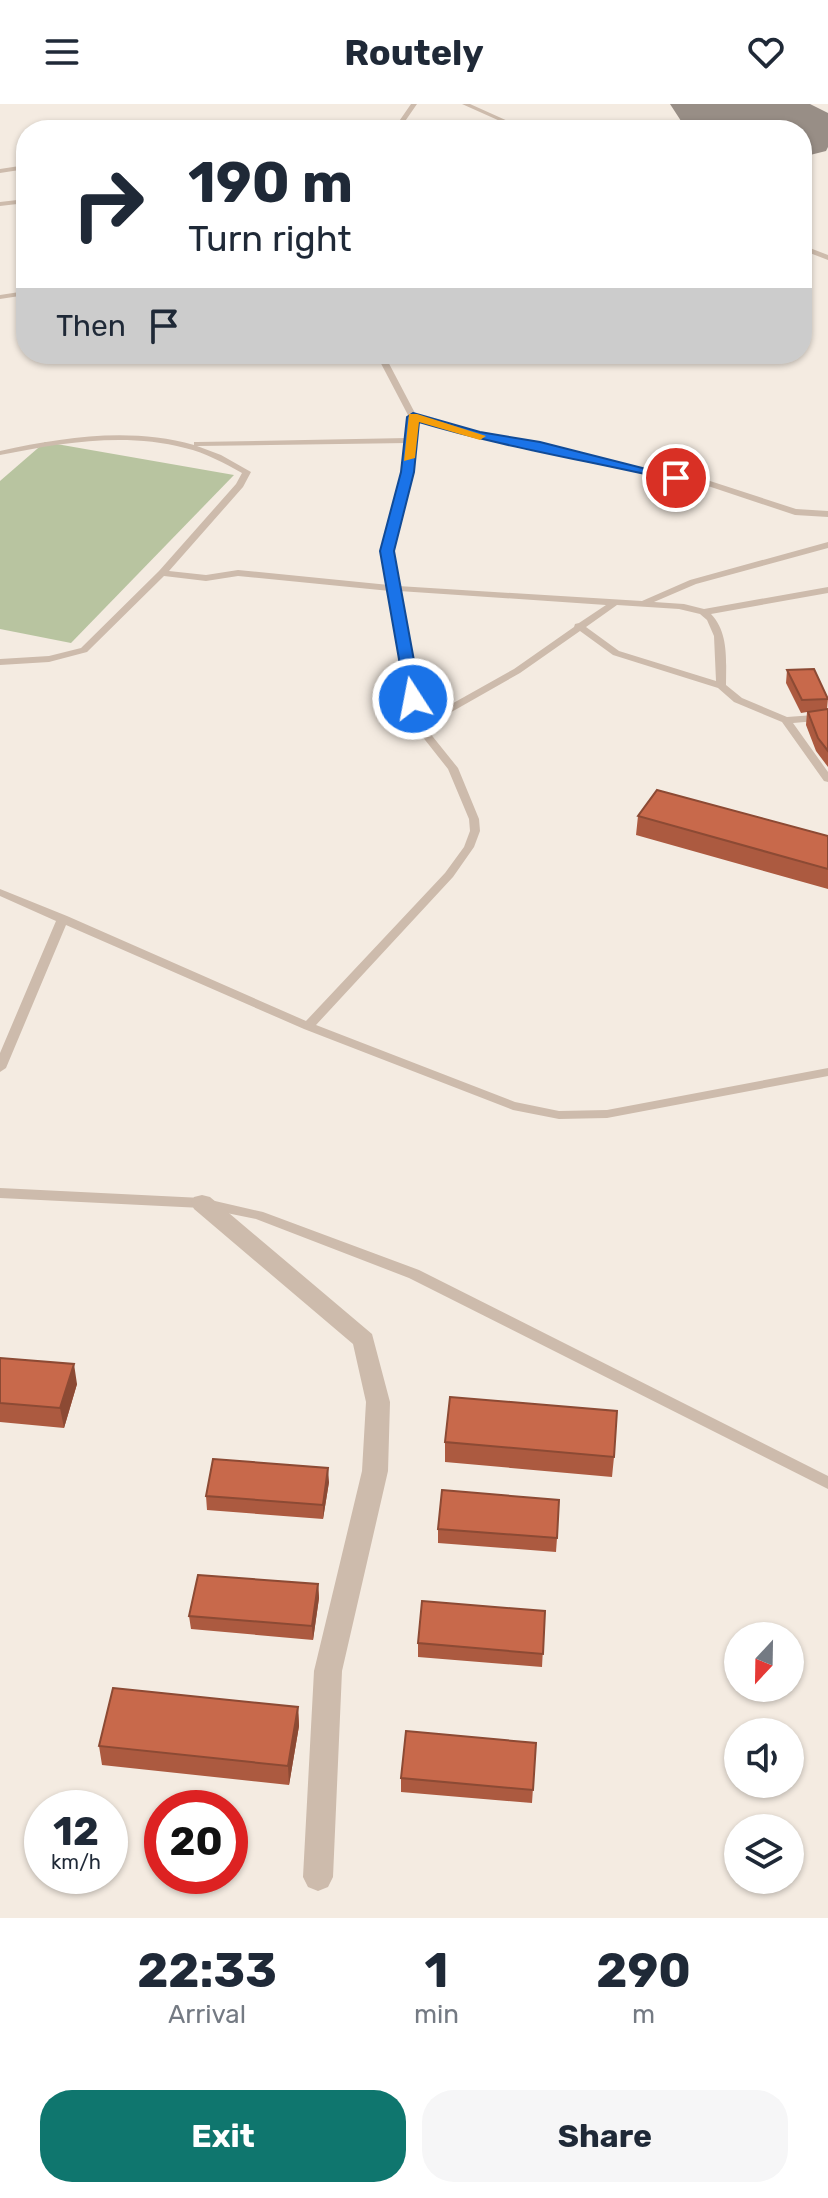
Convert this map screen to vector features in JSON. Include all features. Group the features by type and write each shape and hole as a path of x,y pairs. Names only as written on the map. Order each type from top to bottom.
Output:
{"street":[{"path":"202,1203 364,1340 378,1402 375,1471 328,1671 318,1877"}],"lane":[{"path":"465,104 502,120"},
{"path":"308,1026 449,875 469,847 475,831 474,819 453,768 419,726 387,551 408,472 413,417 385,364"},
{"path":"413,417 478,436 540,446 710,484 755,501 810,514 828,514"},
{"path":"0,453 91,436 153,438 189,444 410,440"},
{"path":"0,662 49,659 84,650 162,573 240,485 247,472 225,458 189,444"},
{"path":"810,514 828,524"},
{"path":"636,604 693,582 828,545"},
{"path":"162,573 206,578 238,573 393,588 665,605 704,612 828,590"},
{"path":"419,726 517,671 614,603"},
{"path":"704,612 718,630 721,686"},
{"path":"578,626 616,653 721,686 738,700 786,720 828,717"},
{"path":"786,720 828,779"},
{"path":"0,892 308,1026 513,1106 559,1115 607,1114 828,1072"},
{"path":"0,1068 63,918"},
{"path":"0,1193 202,1203 258,1215 414,1274 828,1483"}],"green space":[{"path":"45,442 234,475 71,643 0,629 0,481"}],"building":[{"path":"814,669 828,699 802,700 787,670"},
{"path":"828,709 828,751 818,738 808,712"},
{"path":"657,790 828,836 828,869 638,816"},
{"path":"0,1358 74,1364 60,1408 0,1403"},
{"path":"450,1397 617,1411 614,1457 445,1442"},
{"path":"213,1459 328,1468 323,1505 206,1496"},
{"path":"442,1490 559,1500 557,1538 438,1529"},
{"path":"198,1575 318,1584 312,1626 189,1616"},
{"path":"422,1601 545,1611 543,1654 418,1643"},
{"path":"113,1688 298,1707 288,1766 99,1746"},
{"path":"406,1731 536,1743 533,1790 401,1778"}],"runway":[{"path":"717,104 763,120"}],"slow traffic":[{"path":"409,458 413,417 480,436"}],"route":[{"path":"413,699 387,551 408,472 413,417 478,436 540,446 676,478"}]}
